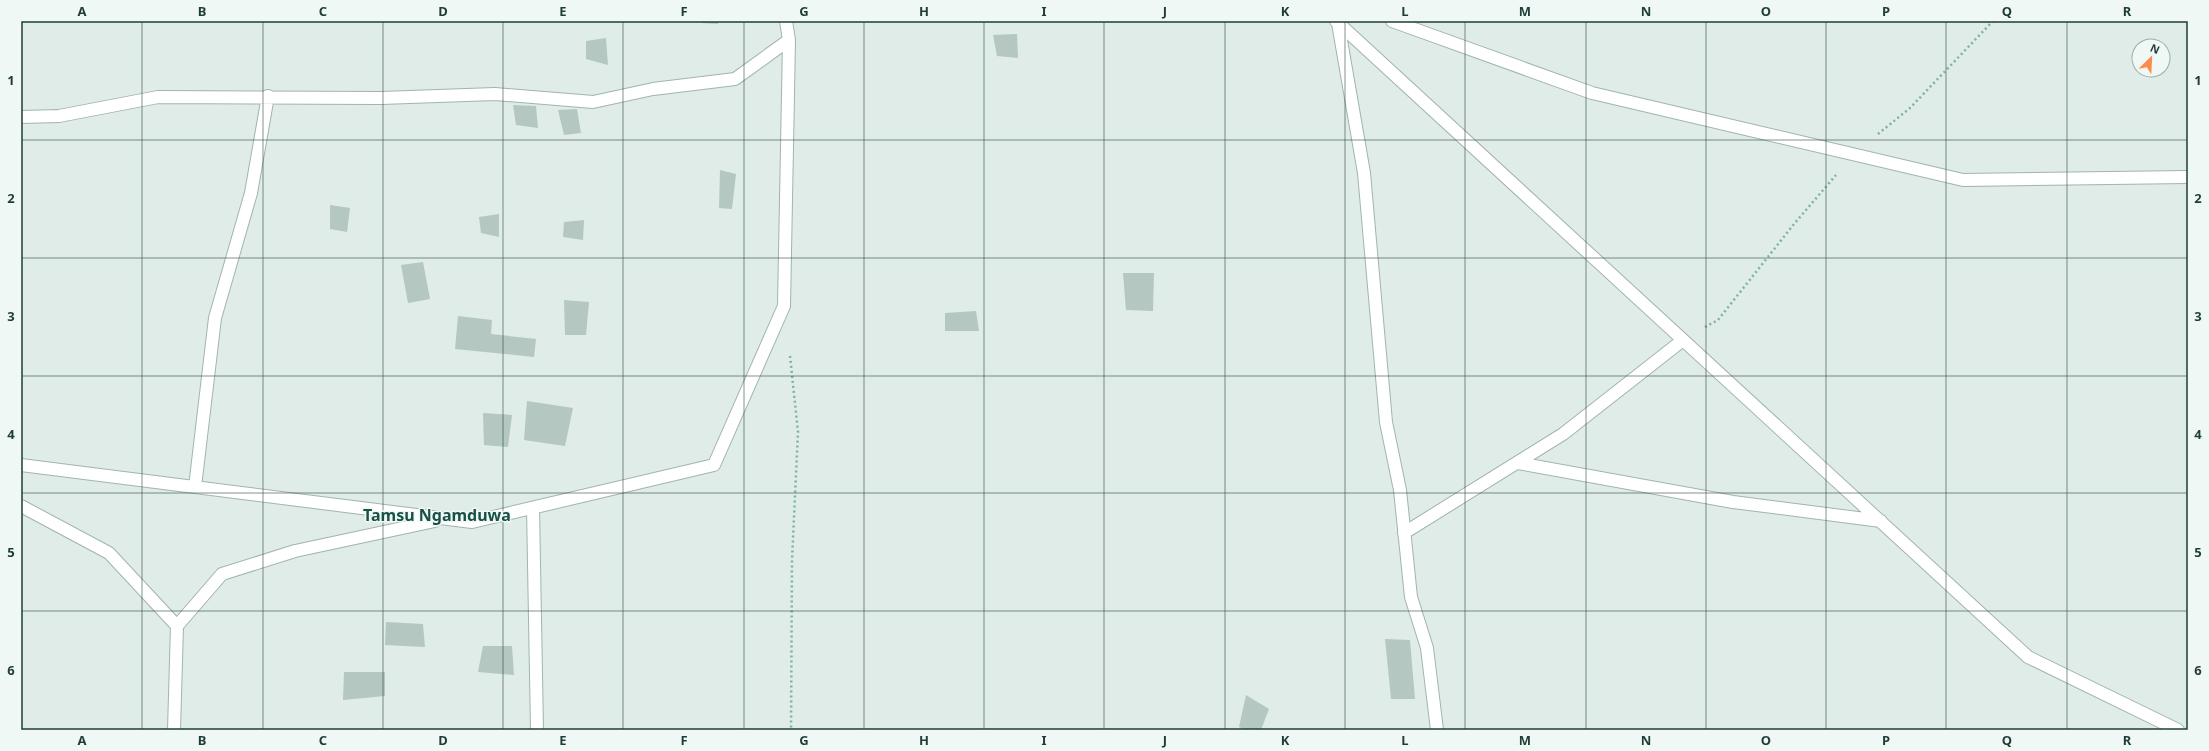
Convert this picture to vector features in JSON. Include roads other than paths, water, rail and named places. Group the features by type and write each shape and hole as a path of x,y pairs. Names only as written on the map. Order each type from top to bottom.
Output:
{"street":[{"path":"21,465 472,522 714,465 784,306 789,40 786,21"},
{"path":"1392,21 1592,93 1963,180 2188,177"},
{"path":"1337,22 2028,657 2178,730"},
{"path":"1337,22 1364,173 1386,422 1400,490 1411,597 1427,648 1437,730"},
{"path":"21,117 58,116 158,96 381,98 495,94 593,102 653,89 735,79 789,40"},
{"path":"195,487 215,318 250,193 268,96"},
{"path":"1404,533 1563,434 1683,340"},
{"path":"1518,463 1733,502 1881,521"},
{"path":"21,506 109,553 177,626"},
{"path":"532,508 537,730"},
{"path":"174,730 177,626 222,574 295,551 445,518"}],"district":[{"name":"Tamsu Ngamduwa","path":"437,515"}]}
